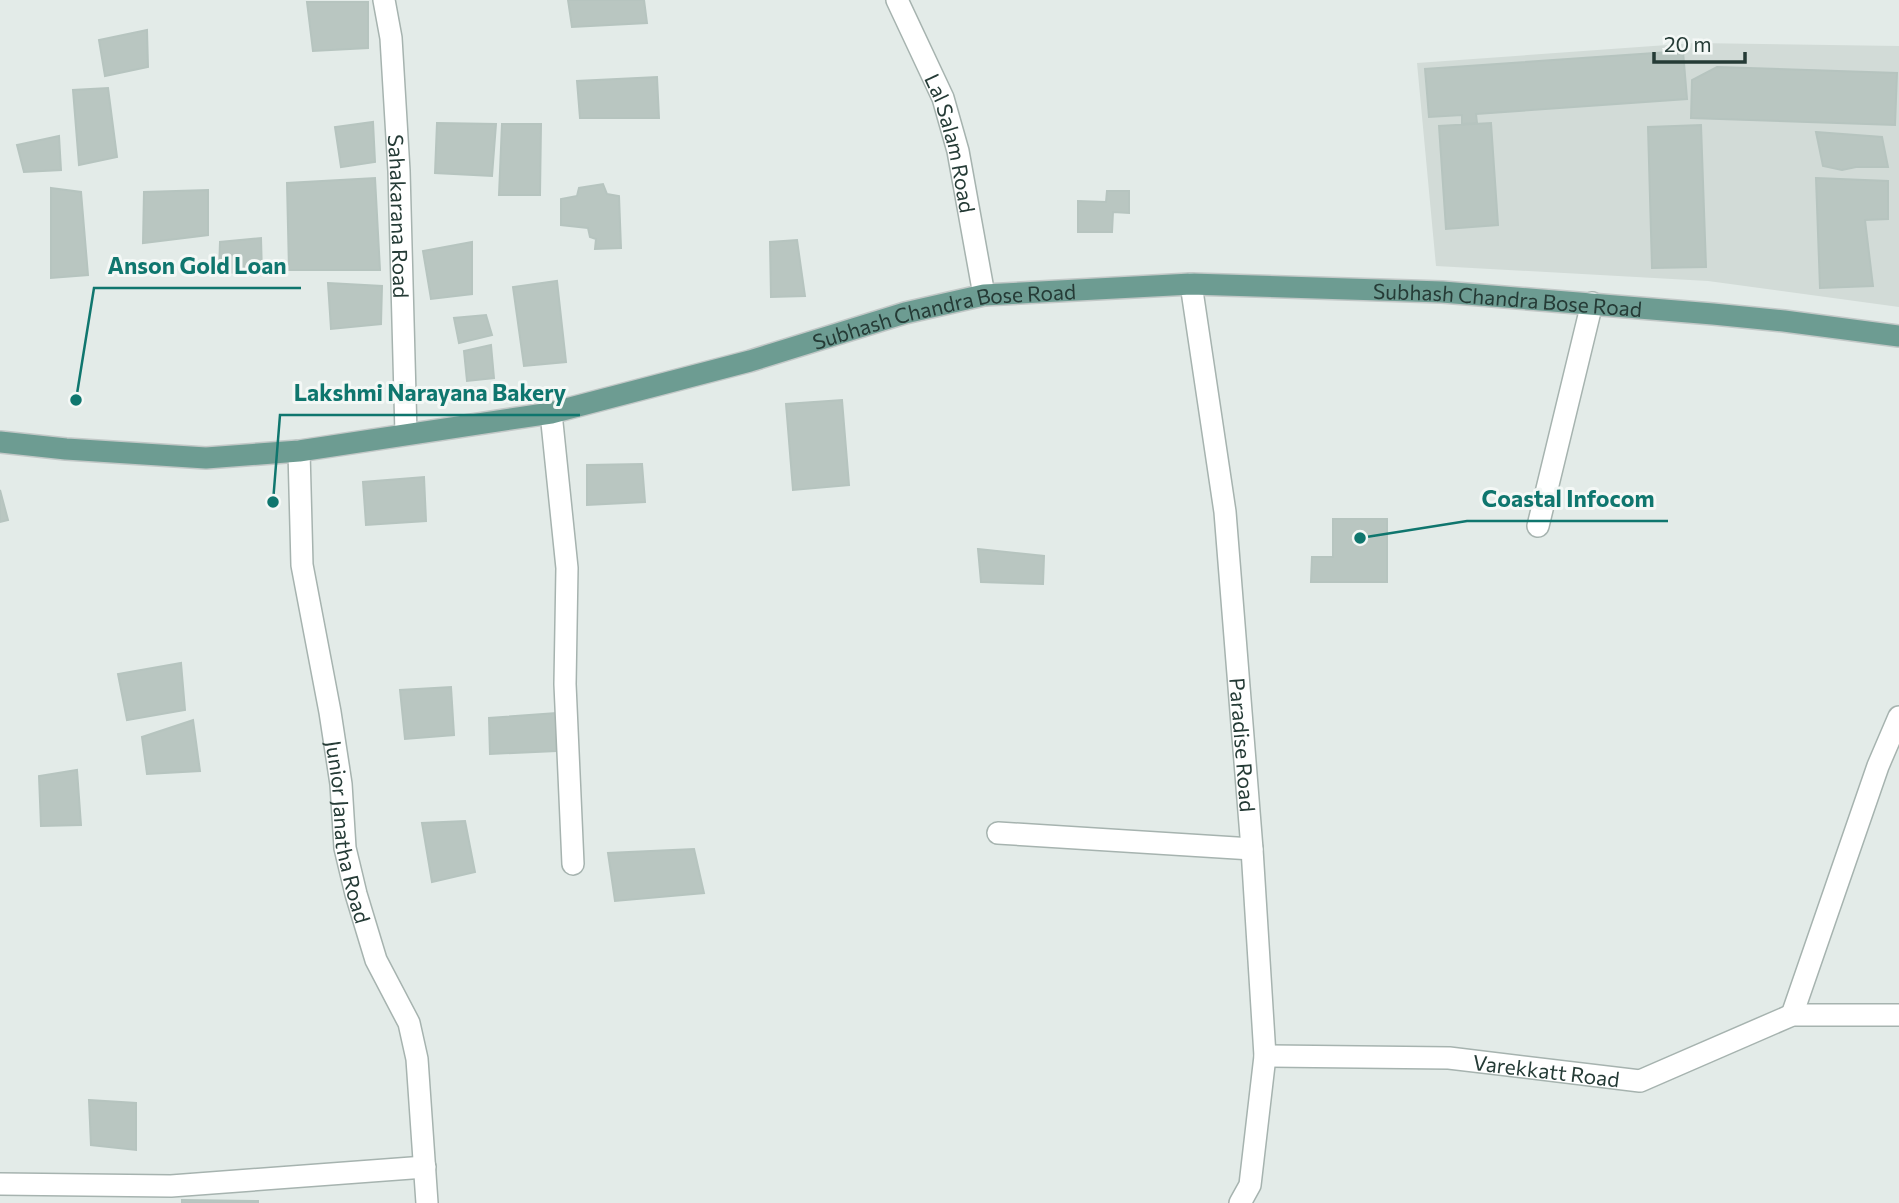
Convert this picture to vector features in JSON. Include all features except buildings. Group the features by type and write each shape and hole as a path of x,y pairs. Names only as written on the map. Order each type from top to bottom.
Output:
{"main road":[{"name":"Subhash Chandra Bose Road","path":"0,442 206,458 299,451 551,413 750,361 905,313 984,295 1191,284 1442,292 1784,321 1899,336"}],"street":[{"name":"Sahakarana Road","path":"384,0 391,37 400,171 406,434"},
{"name":"Lal Salam Road","path":"897,0 943,99 958,151 984,295"},
{"name":"Paradise Road","path":"1191,284 1225,512 1252,849 1265,1056 1250,1185 1240,1203"},
{"path":"1538,526 1592,303"},
{"path":"551,413 567,568 565,684 573,864"},
{"name":"Junior Janatha Road","path":"299,451 302,565 341,784 345,848 376,960 409,1023 417,1059 427,1203"},
{"path":"1792,1015 1878,766 1899,717"},
{"path":"998,833 1252,849"},
{"name":"Varekkatt Road","path":"1265,1056 1449,1058 1640,1081 1792,1015 1899,1015"},
{"path":"0,1184 171,1194 425,1167"}],"shaded area":[{"path":"1695,43 1899,46 1899,307 1708,281 1436,266 1417,63"}],"place":[{"name":"Anson Gold Loan","path":"76,400"},
{"name":"Lakshmi Narayana Bakery","path":"273,502"},
{"name":"Coastal Infocom","path":"1360,538"}]}
